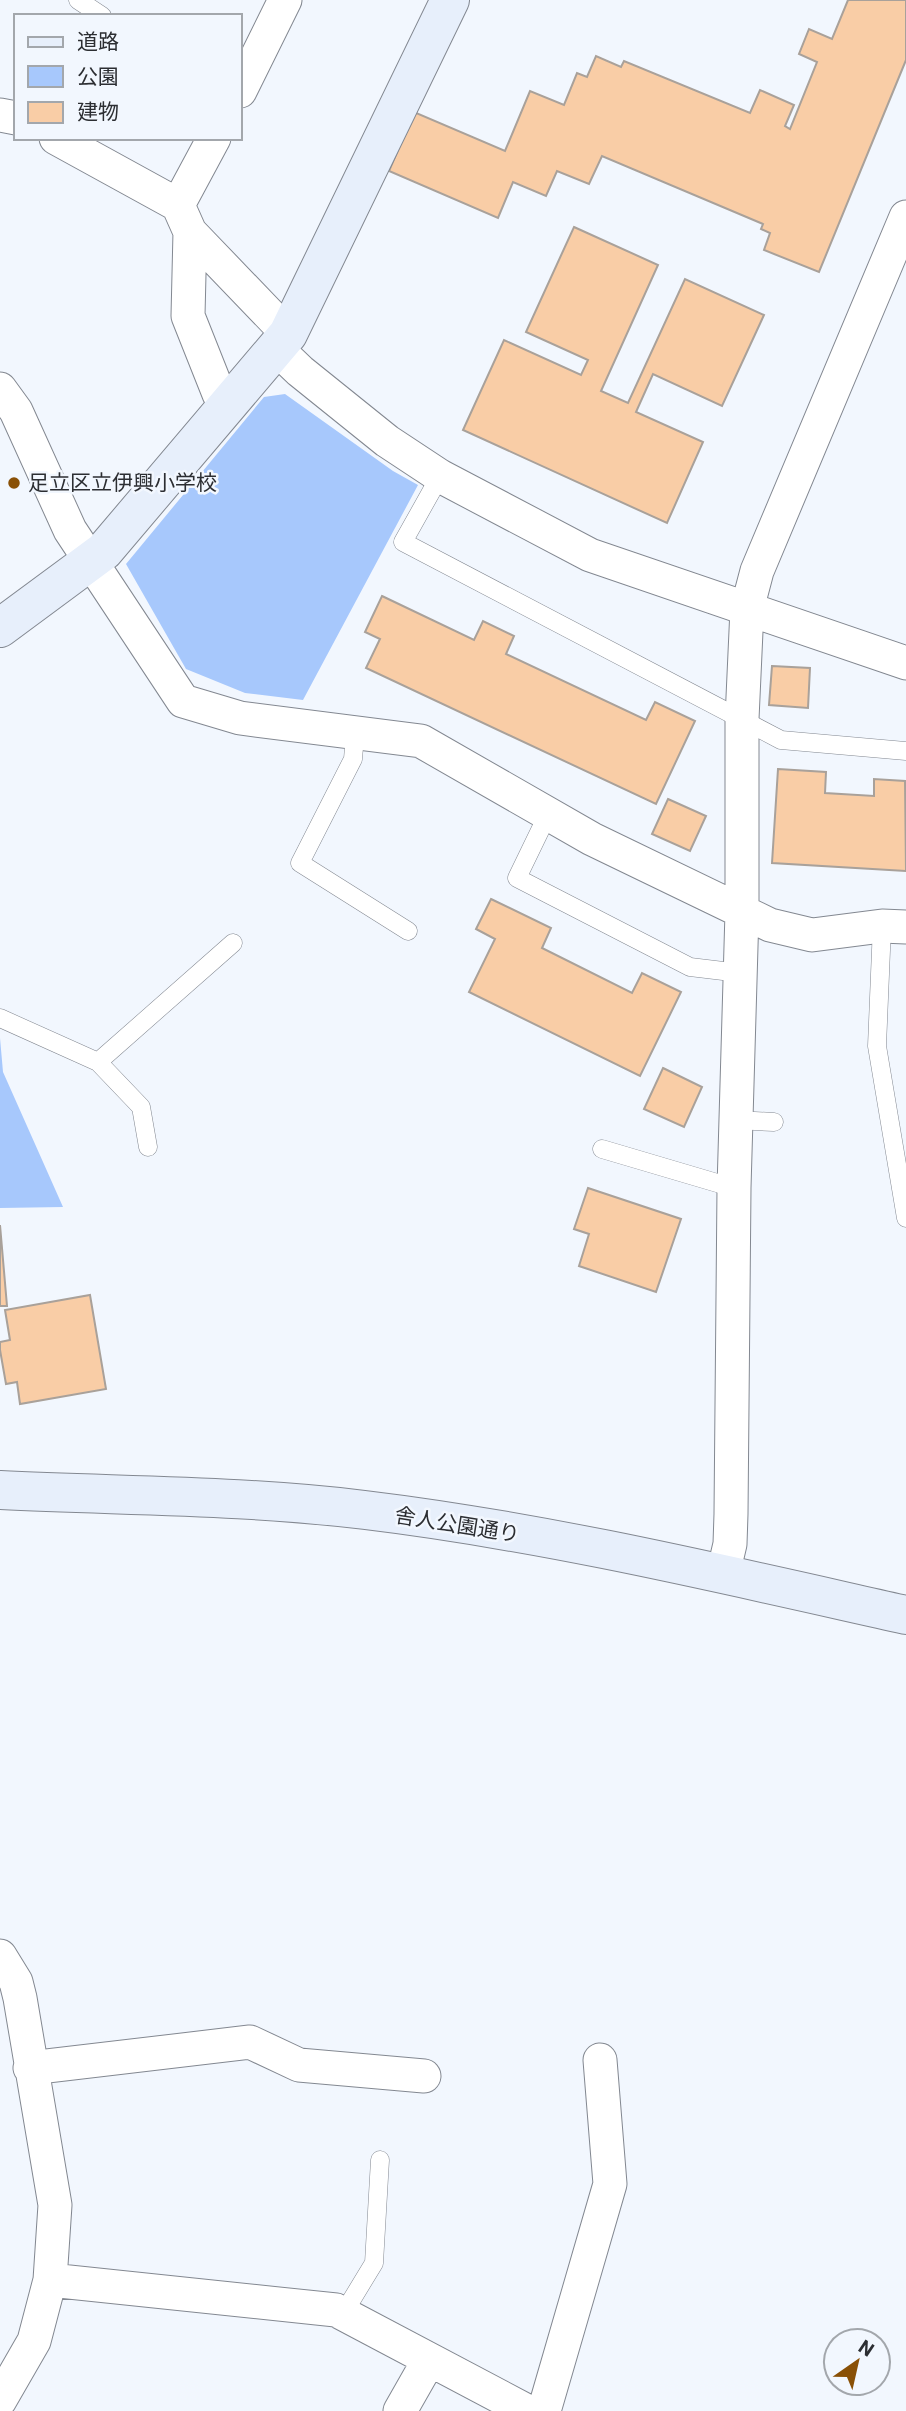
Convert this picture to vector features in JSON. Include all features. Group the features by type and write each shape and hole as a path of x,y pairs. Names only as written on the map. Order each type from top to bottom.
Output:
{"street":[{"path":"242,87 285,0"},
{"path":"0,628 92,561 282,342 450,0"},
{"path":"59,140 184,219 282,342 300,371 387,441 440,476 590,555 906,663"},
{"path":"213,140 184,219 188,316 219,394 228,404"},
{"path":"723,1574 730,1544 731,1514 734,1188 742,912 742,719 747,609 757,571 906,217"},
{"path":"0,389 16,411 70,530 183,701 240,719 421,741 548,814 770,925 812,936 894,926"},
{"name":"舎人公園通り","path":"0,1490 301,1503 367,1510 723,1574 906,1615"},
{"path":"0,1956 16,1982 55,2205 50,2280 34,2341 0,2400"},
{"path":"30,2068 250,2042 299,2065 424,2076"},
{"path":"544,2411 610,2184 600,2060"},
{"path":"50,2280 337,2310 527,2411"},
{"path":"400,2411 429,2360"}],"lane":[{"path":"78,0 99,14"},
{"path":"440,476 403,542 781,740 906,751"},
{"path":"355,735 353,759 300,863 408,931"},
{"path":"548,814 517,878 690,967 740,972"},
{"path":"894,926 877,1046 906,1218"},
{"path":"98,1062 233,943"},
{"path":"0,1018 98,1062 141,1107 148,1147"},
{"path":"736,1120 774,1122"},
{"path":"602,1149 734,1188"},
{"path":"343,2314 374,2263 380,2160"}],"green space":[{"path":"285,394 393,471 418,485 303,700 245,693 186,669 126,564 264,397"},
{"path":"0,1038 3,1072 63,1207 0,1208"}],"building":[{"path":"848,0 906,0 906,60 819,272 764,250 770,233 761,229 763,224 602,156 589,184 557,171 546,196 513,182 498,218 389,171 414,112 505,151 530,91 564,105 577,73 587,77 596,56 621,67 624,61 750,113 760,90 794,105 785,126 790,129 817,62 799,54 809,29 832,39"},
{"path":"574,227 658,265 601,391 628,403 685,279 764,315 722,406 653,374 636,412 703,442 667,523 463,430 504,340 581,375 588,360 526,332"},
{"path":"382,596 474,640 483,621 514,636 506,654 646,720 655,702 695,721 656,804 366,668 380,639 365,632"},
{"path":"772,666 810,668 808,708 769,705"},
{"path":"778,769 826,772 825,793 874,796 874,779 905,781 906,871 772,863"},
{"path":"668,799 706,816 690,851 652,834"},
{"path":"491,899 551,928 542,948 632,993 642,973 681,992 640,1076 469,992 495,939 476,929"},
{"path":"663,1068 702,1087 684,1127 644,1109"},
{"path":"588,1188 681,1219 656,1292 579,1266 589,1234 574,1229"},
{"path":"0,1225 7,1306 0,1306"},
{"path":"90,1295 106,1389 20,1404 17,1382 6,1384 0,1350 0,1342 10,1340 5,1310"}],"place":[{"name":"足立区立伊興小学校","path":"14,483"}]}
